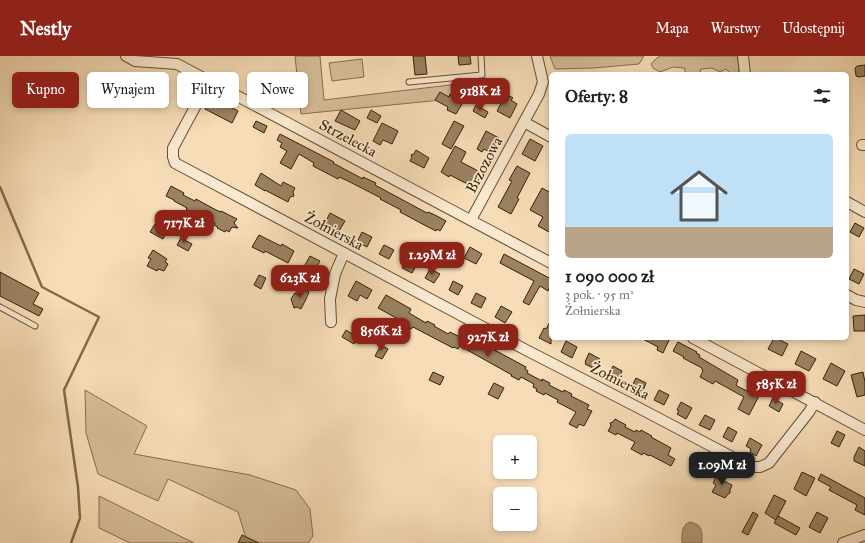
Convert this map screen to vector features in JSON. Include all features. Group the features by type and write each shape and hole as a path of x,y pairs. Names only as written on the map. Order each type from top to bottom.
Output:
{"street":[{"name":"Strzelecka","path":"126,56 135,60 177,64 192,72"},
{"name":"Brzozowa","path":"471,220 539,94 543,82 537,56"},
{"path":"743,56 745,72"},
{"name":"Strzelecka","path":"239,97 549,262"},
{"name":"Żołnierska","path":"194,108 173,148 175,163 526,350 750,467 760,467 769,463 809,412 815,402"},
{"path":"524,122 549,136"},
{"path":"849,203 865,212"},
{"path":"331,322 330,299 335,274 344,253"},
{"path":"849,296 856,300 865,302"},
{"path":"697,340 864,427"},
{"path":"843,543 865,535"}],"lane":[{"path":"409,82 482,75 481,56"},
{"path":"0,307 35,326"}],"shaded area":[{"path":"295,56 320,56 324,100 500,79 501,94 301,114 300,108 308,108 308,72 297,72"},
{"path":"550,56 644,56 639,64 594,68 555,69"},
{"path":"660,56 738,56 739,72 729,72 726,69 720,72 712,68 701,69 700,72 685,72 684,68 673,67 660,72 653,68 651,64"},
{"path":"362,59 364,77 332,81 329,63"},
{"path":"85,390 147,426 134,454 250,475 296,490 310,509 313,536 308,543 256,543 246,538 238,512 168,479 158,501 98,474 86,433"},
{"path":"99,496 194,543 130,543 99,528"},
{"path":"690,522 700,527 702,543 682,543 682,534 685,525"}],"building":[{"path":"413,56 425,56 427,74 415,75"},
{"path":"458,56 470,56 471,64 459,65"},
{"path":"865,65 865,76 856,76 855,68 857,66"},
{"path":"440,92 449,97 450,94 459,99 458,102 462,104 456,114 447,110 448,107 435,100"},
{"path":"506,94 513,98 511,100 517,104 510,118 497,111"},
{"path":"476,105 488,112 485,118 473,111"},
{"path":"232,108 238,111 232,123 205,109"},
{"path":"341,110 360,121 355,130 335,121"},
{"path":"371,110 381,116 377,123 367,118"},
{"path":"256,121 267,126 264,133 253,127"},
{"path":"454,121 464,126 451,149 442,144"},
{"path":"382,123 398,131 392,144 383,140 380,145 373,141"},
{"path":"486,131 499,138 491,153 484,149 482,152 477,149"},
{"path":"280,134 363,179 363,177 376,183 375,185 427,213 428,212 446,221 440,231 437,229 436,231 400,212 401,210 380,199 381,198 348,181 339,177 338,179 313,166 314,163 299,154 291,169 280,163 287,151 280,147 282,143 277,140"},
{"path":"530,139 543,146 535,161 522,154"},
{"path":"455,146 466,152 461,162 482,173 475,188 441,172"},
{"path":"416,150 429,158 424,168 410,161 412,157 411,155 414,154"},
{"path":"517,166 530,173 517,198 519,199 511,214 498,207 512,181 509,180"},
{"path":"261,173 281,186 283,182 295,188 293,192 294,196 290,197 288,202 255,185"},
{"path":"171,186 184,193 183,195 195,201 196,199 237,219 234,223 238,228 232,227 229,232 226,230 225,232 217,228 218,227 214,225 215,223 186,209 187,208 166,196"},
{"path":"542,188 549,192 549,232 538,226 543,217 530,210"},
{"path":"330,213 345,221 339,231 325,223"},
{"path":"855,223 864,228 859,237 850,232"},
{"path":"155,224 168,230 163,239 150,232"},
{"path":"362,232 372,237 367,247 357,242"},
{"path":"259,235 281,246 282,244 294,251 288,263 265,251 264,253 252,247"},
{"path":"181,238 192,244 188,251 177,245"},
{"path":"384,245 394,250 389,259 379,254"},
{"path":"470,247 482,254 476,264 464,258"},
{"path":"153,250 167,259 165,262 168,264 164,271 158,269 157,271 147,266 151,259 148,258"},
{"path":"504,254 549,278 548,291 540,286 529,305 523,302 534,281 500,263"},
{"path":"310,256 320,261 311,277 301,272"},
{"path":"407,257 418,262 412,273 402,268"},
{"path":"430,269 440,274 434,283 425,278"},
{"path":"854,269 864,274 859,284 849,279"},
{"path":"0,272 39,293 33,304 43,309 39,316 0,296"},
{"path":"259,275 266,278 261,289 254,285"},
{"path":"356,281 372,290 367,299 360,295 357,301 348,296"},
{"path":"453,281 463,286 458,295 449,290"},
{"path":"302,288 309,292 301,309 297,307 294,308 291,299 295,293 298,295"},
{"path":"476,293 486,298 481,308 471,303"},
{"path":"386,295 411,309 409,313 426,323 427,321 448,334 450,332 474,344 476,340 526,367 525,369 528,371 527,373 542,381 542,379 550,383 549,385 563,392 564,390 572,394 571,396 589,405 587,409 592,411 584,426 579,424 577,428 569,424 576,412 557,402 558,400 545,393 544,395 536,391 537,389 533,387 534,384 521,377 519,380 511,376 512,375 460,346 458,349 453,348 413,327 411,329 399,323 400,320 378,308"},
{"path":"501,306 512,312 505,323 495,317"},
{"path":"865,315 865,331 854,331 853,316"},
{"path":"549,324 549,340 551,340 551,344 539,338 544,328 546,329"},
{"path":"346,330 357,337 354,344 342,337"},
{"path":"645,340 669,340 663,353 657,350 658,347"},
{"path":"773,340 780,340 788,344 782,356 768,349"},
{"path":"566,341 577,347 572,358 561,352"},
{"path":"678,342 697,352 696,353 700,355 699,357 738,380 737,386 749,392 752,387 761,392 749,415 738,409 744,397 715,381 713,384 700,377 703,371 702,368 673,351"},
{"path":"381,345 388,349 382,359 375,356"},
{"path":"801,351 816,359 809,371 795,364"},
{"path":"589,353 600,359 595,369 585,364"},
{"path":"831,363 845,371 837,386 823,379"},
{"path":"613,366 622,371 618,380 608,376"},
{"path":"433,372 444,377 440,385 429,380"},
{"path":"863,372 865,395 857,397 851,375"},
{"path":"636,378 646,383 642,393 631,388"},
{"path":"494,383 504,388 498,399 488,394"},
{"path":"659,390 669,395 664,405 654,400"},
{"path":"773,398 783,404 779,412 769,406"},
{"path":"681,402 692,408 686,419 677,414 679,411 677,410"},
{"path":"705,415 715,420 710,430 699,425"},
{"path":"615,419 626,425 625,427 635,432 636,430 640,432 641,430 671,448 668,455 675,459 671,466 650,455 649,456 643,453 642,455 631,449 635,442 617,433 616,435 608,431 611,426 610,423"},
{"path":"728,427 737,432 732,442 723,437"},
{"path":"837,431 845,435 839,447 831,443"},
{"path":"750,438 762,445 756,456 750,452 751,449 746,446"},
{"path":"859,447 865,451 865,466 854,461 854,457"},
{"path":"802,472 815,478 806,496 794,489"},
{"path":"718,473 726,477 724,481 732,485 730,493 725,498 712,492 716,485 713,483"},
{"path":"821,474 865,498 865,515 855,510 857,505 829,490 831,487 818,480"},
{"path":"774,495 786,501 776,520 765,513"},
{"path":"753,512 758,515 748,535 742,532"},
{"path":"817,512 828,518 820,533 809,527"},
{"path":"778,516 800,528 796,535 774,523"},
{"path":"242,535 259,543 238,543"}],"waterway":[{"path":"0,187 42,287 99,317 64,390 78,487 80,518 71,543"}]}
